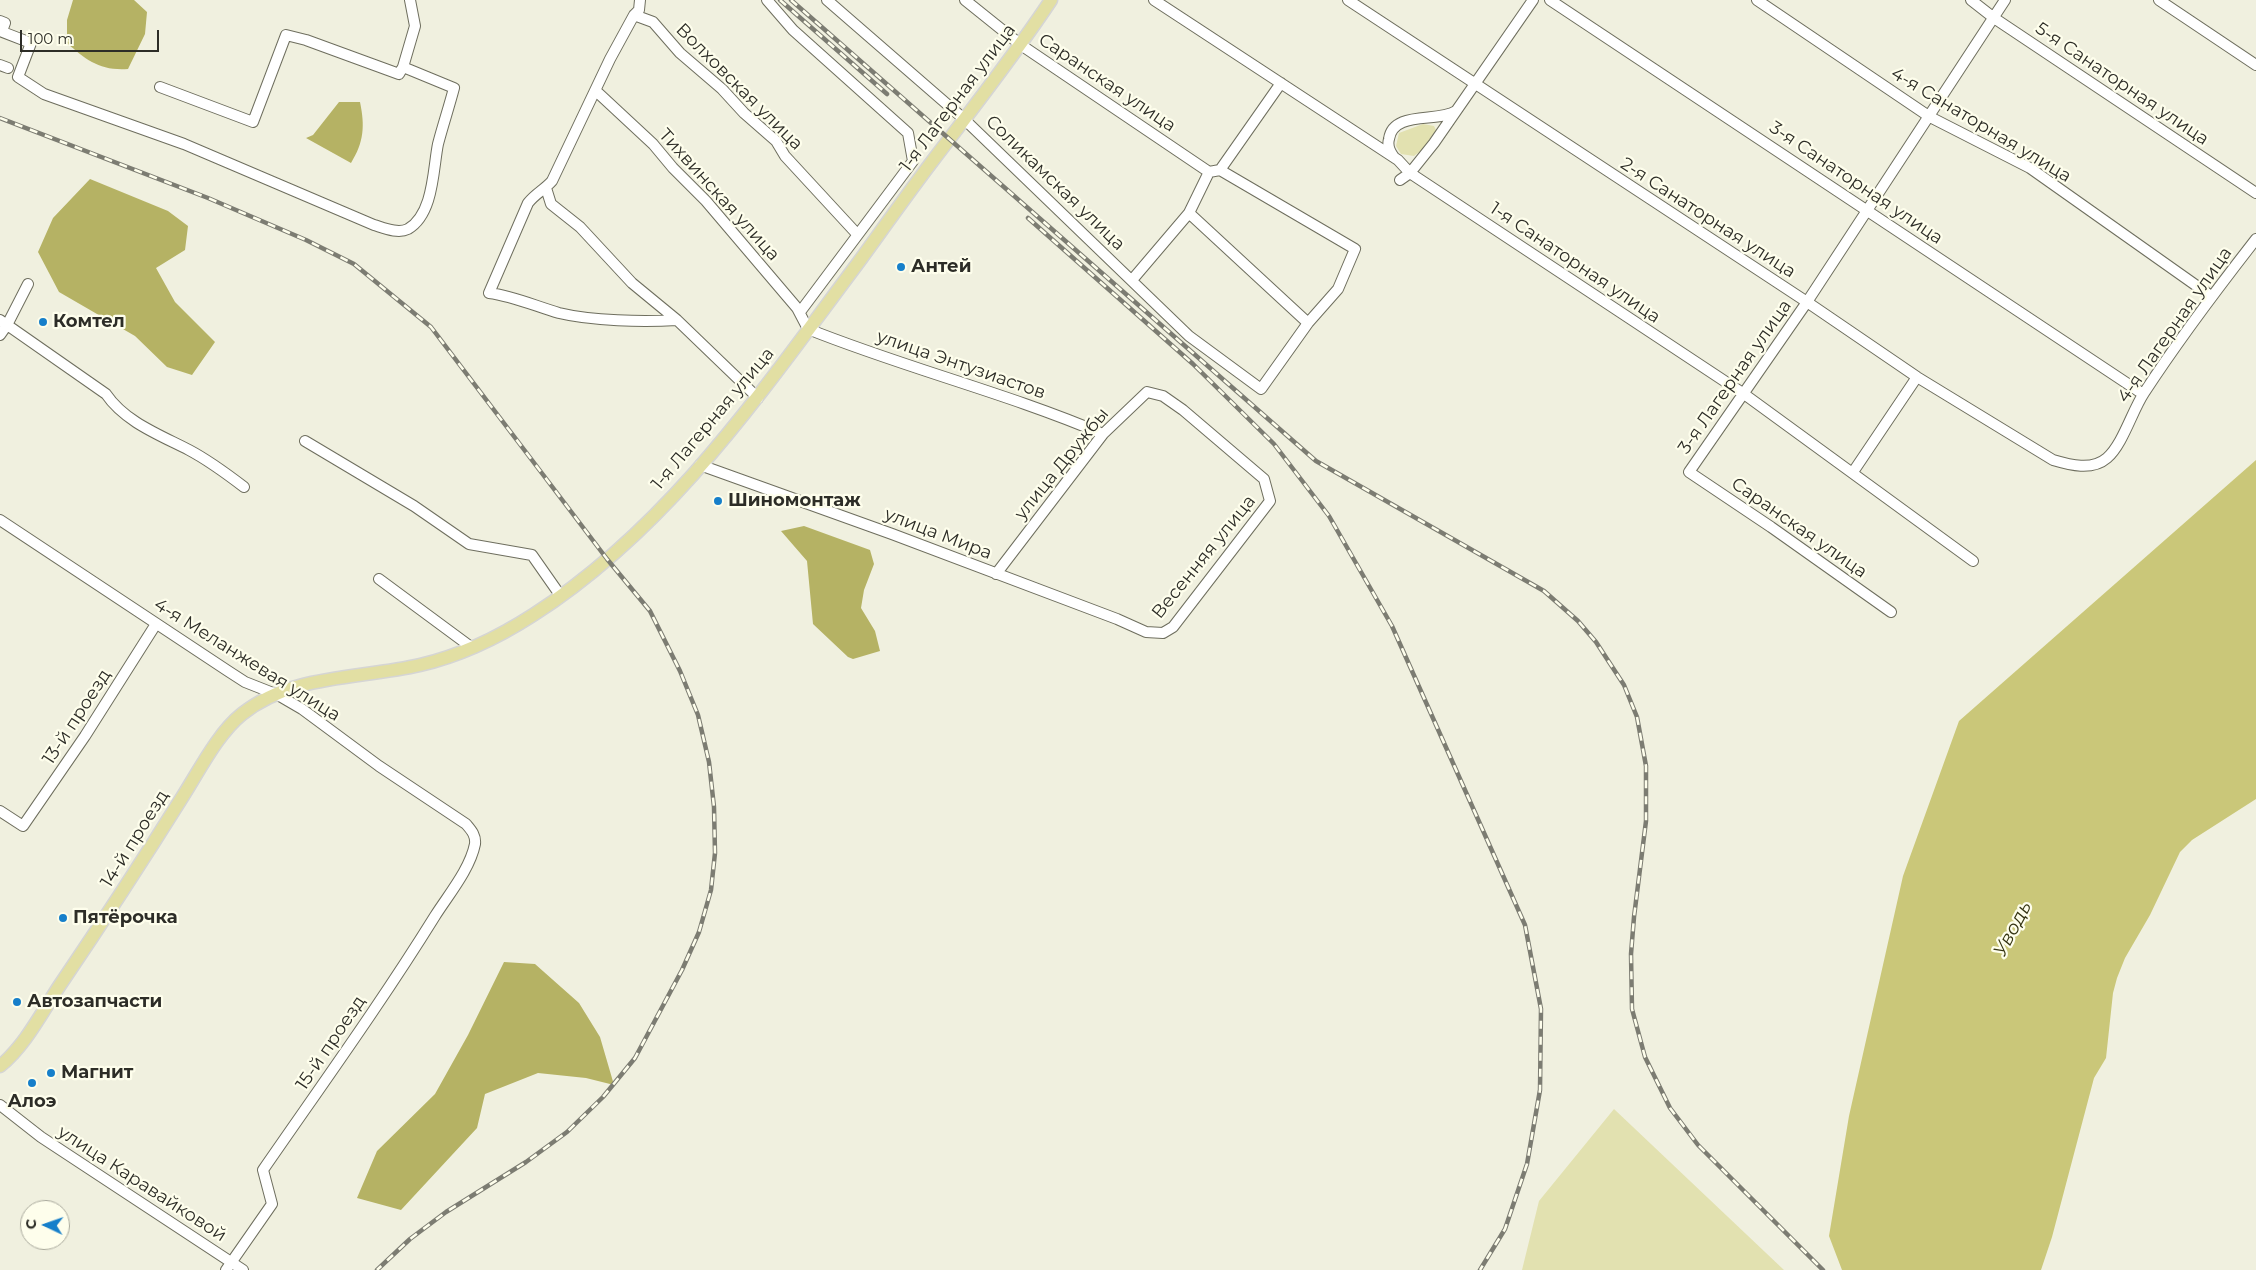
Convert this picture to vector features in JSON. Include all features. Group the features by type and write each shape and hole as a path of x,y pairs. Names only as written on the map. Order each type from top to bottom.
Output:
{"main road":[{"name":"1-я Лагерная улица","path":"278,695 309,683 421,665 471,648 526,619 607,559 639,531 669,501 758,398 1021,45 1051,0"},
{"name":"14-й проезд","path":"0,1066 10,1058 39,1017 132,878 228,728 242,714 278,695"}],"street":[{"path":"160,87 253,122 286,35 306,40 399,74 403,67 415,26 410,0"},
{"path":"640,0 639,10 634,15 610,59 552,181 546,188 536,193 528,203 488,293 501,294 559,313 628,320 677,320"},
{"path":"767,0 793,30 908,133 913,161 800,312"},
{"name":"Соликамская улица","path":"827,0 964,120 1189,336 1260,389 1308,323"},
{"name":"Саранская улица","path":"965,0 1021,45 1209,172"},
{"name":"1-я Санаторная улица","path":"1154,0 1398,160 1410,173 1744,394 1973,561"},
{"name":"2-я Санаторная улица","path":"1348,0 1807,302 1917,377 2052,460"},
{"path":"1400,180 1410,173 1424,156 1476,86 1533,0"},
{"name":"3-я Санаторная улица","path":"1550,0 2143,394"},
{"name":"4-я Санаторная улица","path":"1757,0 1930,117 2030,168 2211,296"},
{"name":"5-я Санаторная улица","path":"1971,0 1994,18 2256,193"},
{"name":"3-я Лагерная улица","path":"1689,472 1807,302 2005,0"},
{"path":"2159,0 2256,65"},
{"name":"Волховская улица","path":"634,15 653,22 680,53 722,89 744,113 776,141 785,156 858,234"},
{"path":"1,28 31,43 18,77 44,94 184,144 392,231 406,230 417,222 433,189 438,146 454,88 403,67"},
{"path":"1220,170 1281,83"},
{"name":"Тихвинская улица","path":"596,91 653,144 673,168 706,201 800,312 808,329"},
{"path":"1424,156 1412,163 1398,160 1393,156 1388,143 1389,136 1396,126 1423,118 1446,116 1457,110"},
{"path":"1132,280 1189,213 1209,172 1220,170 1355,249 1338,289 1308,323 1189,213"},
{"path":"546,188 551,204 580,226 632,283 677,320 758,398"},
{"name":"4-я Лагерная улица","path":"2052,460 2079,466 2092,466 2106,460 2113,452 2143,394 2211,296 2256,239"},
{"path":"0,335 4,323 28,284"},
{"path":"4,323 106,394 113,405 125,414 166,439 191,451 244,487"},
{"name":"улица Энтузиастов","path":"808,329 888,358 1046,410 1103,434"},
{"path":"1853,472 1917,377"},
{"name":"улица Дружбы","path":"996,574 1103,434 1147,392 1163,396 1264,479 1270,501"},
{"path":"305,441 414,506 469,544 532,555 560,595"},
{"name":"улица Мира","path":"700,465 748,481 1117,619 1146,632 1163,634"},
{"name":"Саранская улица","path":"1689,472 1771,527 1891,612"},
{"name":"Весенняя улица","path":"1163,634 1173,627 1270,501"},
{"name":"4-я Меланжевая улица","path":"0,520 245,682 278,695 302,709 380,766 466,824 473,832"},
{"path":"379,580 471,648"},
{"name":"13-й проезд","path":"0,811 24,826 85,736 156,624"},
{"name":"15-й проезд","path":"229,1266 272,1204 263,1170 422,938 470,860 475,842 473,832"},
{"name":"улица Каравайковой","path":"0,1105 41,1137 229,1266 243,1270"}],"green space":[{"path":"1423,124 1434,126 1436,130 1422,150 1414,156 1401,154 1396,146 1399,133"},
{"path":"1614,1109 1784,1270 1522,1270 1539,1201"}],"shaded area":[{"path":"73,0 134,0 147,12 145,34 128,69 101,66 81,55 67,43 67,20"},
{"path":"339,102 360,102 363,119 361,141 351,163 306,138 313,135"},
{"path":"90,179 168,211 188,226 185,250 156,268 175,302 215,342 192,375 167,367 135,336 59,292 38,252 53,218"},
{"path":"804,526 870,550 874,564 864,590 861,608 875,631 880,651 853,659 848,657 813,624 807,561 781,531"},
{"path":"504,962 535,964 579,1003 600,1037 614,1085 586,1078 538,1073 485,1094 477,1128 401,1210 357,1198 377,1151 435,1094 468,1035"}],"water":[{"name":"Уводь","path":"2256,460 2256,799 2192,840 2180,852 2150,915 2125,958 2113,993 2106,1058 2094,1078 2052,1237 2041,1270 1842,1270 1829,1236 1849,1116 1903,876 1959,721"}],"railway":[{"path":"780,0 887,94"},
{"path":"791,0 1316,461 1544,591 1578,621 1596,642 1624,685 1637,717 1646,766 1646,821 1631,954 1632,1009 1645,1057 1670,1108 1698,1145 1823,1270"},
{"path":"0,118 208,198 306,240 354,264 431,327 607,559 650,611 680,671 698,715 709,762 714,807 715,853 711,890 699,932 682,970 635,1058 603,1097 567,1132 526,1162 446,1212 410,1239 377,1270"},
{"path":"1028,218 1193,364 1274,444 1329,516 1392,626 1525,925 1541,1009 1540,1090 1527,1164 1505,1229 1480,1270"}],"place":[{"name":"Антей","path":"901,267"},
{"name":"Комтел","path":"43,322"},
{"name":"Шиномонтаж","path":"718,501"},
{"name":"Пятёрочка","path":"63,918"},
{"name":"Автозапчасти","path":"17,1002"},
{"name":"Магнит","path":"51,1073"},
{"name":"Алоэ","path":"32,1083"}]}
